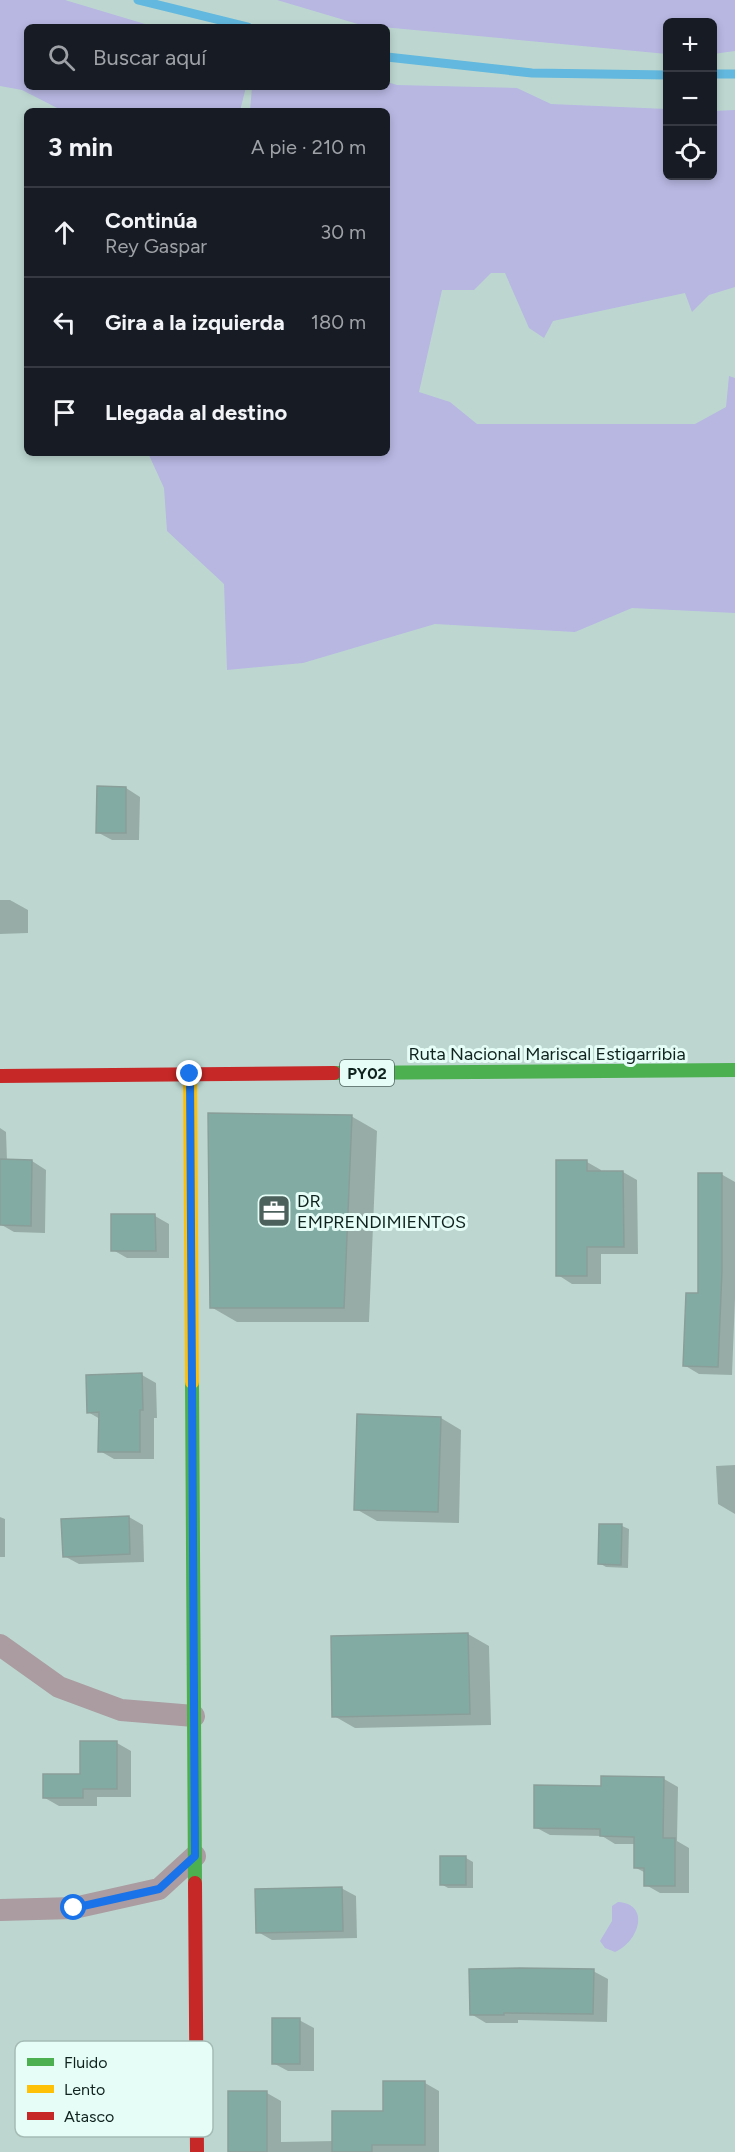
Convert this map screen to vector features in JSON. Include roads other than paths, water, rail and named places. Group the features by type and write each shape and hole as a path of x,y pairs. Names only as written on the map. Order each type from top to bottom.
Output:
{"street":[{"name":"Ruta Nacional Mariscal Estigarribia","path":"0,1076 735,1070"},
{"path":"190,1074 196,2041"},
{"path":"0,1645 59,1687 122,1710 194,1716"},
{"path":"0,1910 74,1908 159,1889 195,1856"},
{"path":"197,2137 197,2152"}],"waterway":[{"path":"138,0 236,24"},
{"path":"390,57 532,73 663,75"},
{"path":"717,74 735,74"}],"place":[{"name":"DR EMPRENDIMIENTOS","path":"274,1211"}]}
